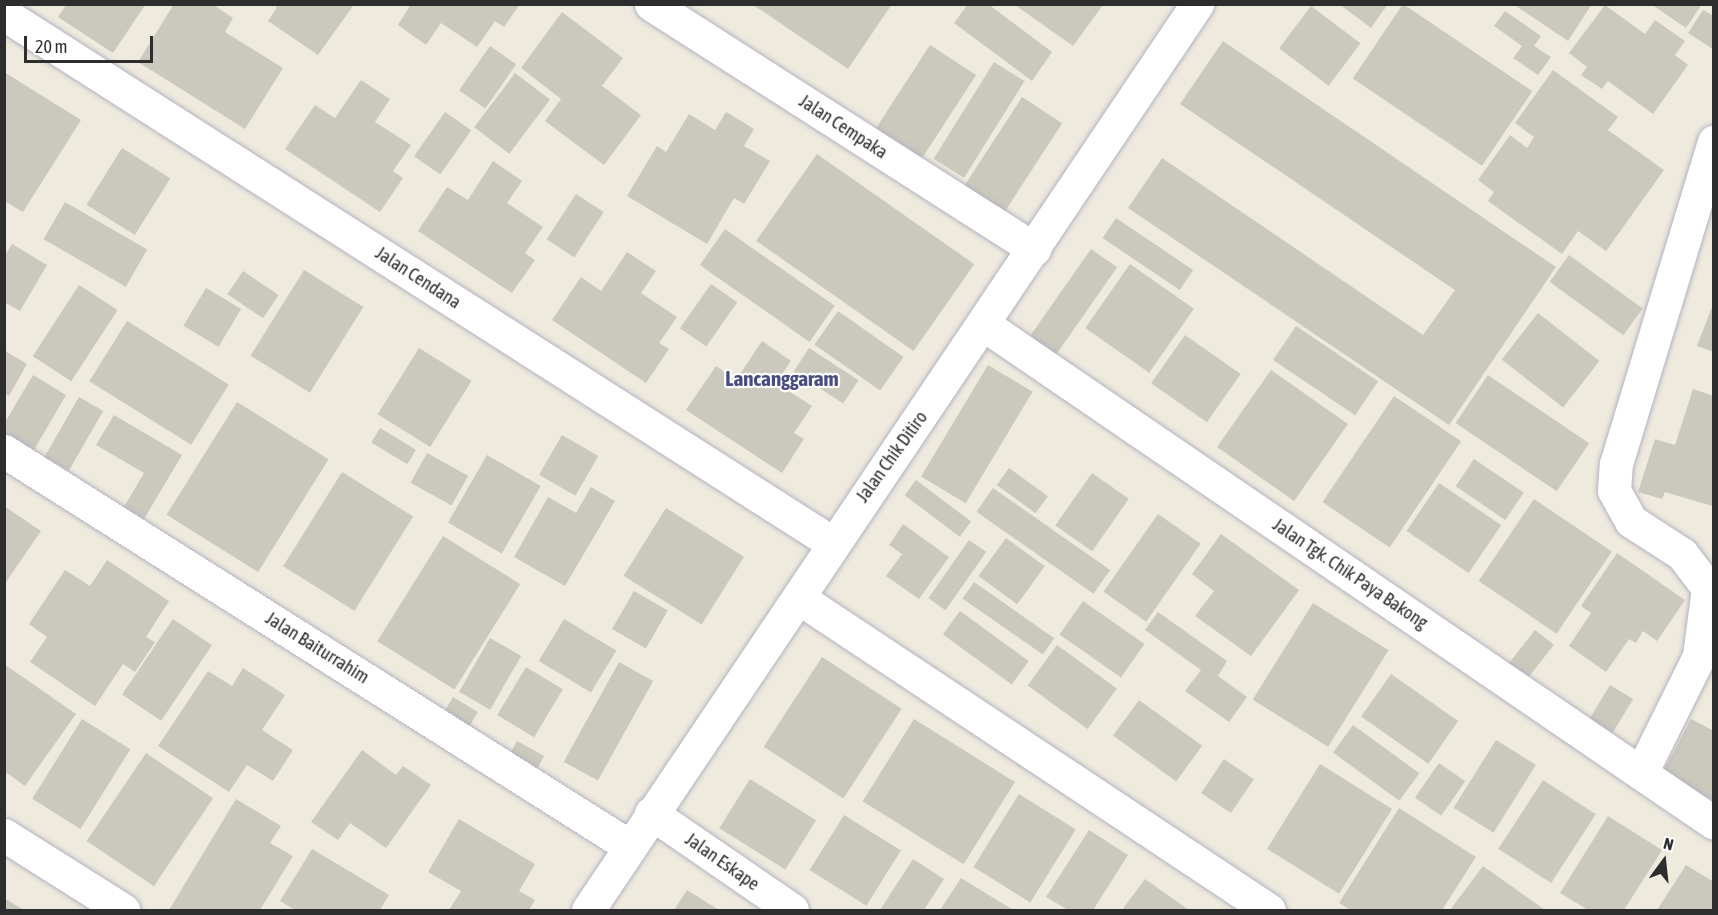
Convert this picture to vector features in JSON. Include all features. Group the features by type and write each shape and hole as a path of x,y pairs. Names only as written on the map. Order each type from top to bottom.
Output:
{"street":[{"name":"Jalan Cempaka","path":"651,4 1034,249"},
{"name":"Jalan Chik Ditiro","path":"588,910 651,813 799,598 831,542 986,326 1034,249 1197,4"},
{"name":"Jalan Cendana","path":"4,14 831,542"},
{"path":"1641,773 1699,656 1708,588 1682,554 1631,521 1614,490 1616,464 1713,142"},
{"name":"Jalan Tgk. Chik Paya Bakong","path":"986,326 1713,823"},
{"name":"Jalan Baiturrahim","path":"4,450 629,846"},
{"path":"799,598 1269,910"},
{"name":"Jalan Eskape","path":"651,813 792,910"},
{"path":"4,835 123,910"}],"building":[{"path":"174,4 212,4 233,18 225,32 283,68 245,129 138,62"},
{"path":"272,4 351,4 353,6 318,55 268,21 277,7"},
{"path":"411,4 520,4 504,27 495,21 477,47 441,23 426,45 398,25"},
{"path":"752,4 892,4 848,69"},
{"path":"968,4 988,4 1052,52 1032,81 954,23"},
{"path":"1339,4 1388,4 1371,28"},
{"path":"1403,4 1532,91 1482,166 1353,79"},
{"path":"1513,4 1592,4 1568,41"},
{"path":"1651,4 1702,4 1686,28"},
{"path":"66,5 145,5 113,53 58,17"},
{"path":"1015,5 1103,5 1073,46"},
{"path":"1605,5 1645,34 1655,20 1685,41 1675,55 1688,65 1653,114 1608,81 1602,89 1581,75 1587,67 1569,53"},
{"path":"1311,6 1361,43 1329,86 1279,48"},
{"path":"1703,10 1714,16 1714,50 1688,33"},
{"path":"1505,11 1541,36 1534,46 1551,57 1538,75 1513,58 1522,46 1494,26"},
{"path":"562,12 623,58 602,86 641,115 604,165 545,121 561,99 521,68"},
{"path":"1223,41 1556,267 1449,425 1128,208 1162,158 1423,335 1455,290 1180,104"},
{"path":"930,45 976,75 920,161 874,131"},
{"path":"490,46 516,64 485,109 459,90"},
{"path":"994,62 1025,81 964,178 934,159"},
{"path":"1553,70 1618,117 1608,130 1664,170 1606,251 1578,231 1562,254 1488,201 1494,192 1478,180 1510,135 1527,148 1534,137 1515,123"},
{"path":"4,72 81,120 23,212 4,201"},
{"path":"515,73 550,99 509,154 474,127"},
{"path":"361,80 390,99 375,122 411,145 393,171 403,178 380,212 285,149 315,105 335,118"},
{"path":"1022,97 1062,123 1002,215 962,189"},
{"path":"445,112 471,130 440,175 414,156"},
{"path":"726,112 754,129 744,146 770,161 744,204 734,198 707,244 627,196 657,146 666,152 689,114 715,130"},
{"path":"122,148 170,178 135,235 86,205"},
{"path":"817,154 974,264 913,351 756,241"},
{"path":"493,161 522,181 507,203 543,227 525,253 535,260 512,293 418,231 447,187 468,200"},
{"path":"576,194 604,212 574,257 547,239"},
{"path":"65,202 147,249 126,287 44,239"},
{"path":"1116,218 1193,270 1180,290 1103,238"},
{"path":"725,229 835,306 810,342 700,265"},
{"path":"12,244 47,265 20,311 4,302 4,257"},
{"path":"1091,249 1117,267 1052,360 1026,342"},
{"path":"627,252 656,271 641,293 677,317 659,343 669,349 646,383 552,320 581,277 601,291"},
{"path":"1569,255 1643,308 1623,335 1550,282"},
{"path":"1130,264 1194,309 1149,373 1085,328"},
{"path":"304,270 363,307 310,393 250,356"},
{"path":"243,271 279,295 263,318 227,294"},
{"path":"711,284 737,302 706,347 680,328"},
{"path":"79,285 118,310 71,381 33,356"},
{"path":"206,288 241,309 218,347 183,326"},
{"path":"1714,302 1714,352 1697,346"},
{"path":"838,311 904,357 880,390 814,345"},
{"path":"1538,313 1599,361 1563,408 1502,359"},
{"path":"127,321 229,385 191,445 89,381"},
{"path":"1296,326 1378,381 1355,415 1273,360"},
{"path":"1185,335 1241,374 1207,422 1151,383"},
{"path":"762,341 791,361 776,383 812,406 794,433 804,439 782,473 686,410 716,366 736,380"},
{"path":"419,348 472,381 430,447 378,414"},
{"path":"809,348 858,380 843,404 794,371"},
{"path":"5,351 27,364 9,396 5,394"},
{"path":"988,365 1033,392 966,503 921,476"},
{"path":"1271,370 1348,424 1294,501 1217,447"},
{"path":"33,375 66,395 34,450 4,433 4,424"},
{"path":"1488,375 1589,443 1557,491 1456,423"},
{"path":"1693,389 1714,396 1712,506 1665,492 1662,499 1638,492 1655,439 1675,445"},
{"path":"1394,396 1461,441 1390,547 1322,502"},
{"path":"79,397 103,411 69,471 44,457"},
{"path":"237,402 329,459 258,572 167,515"},
{"path":"114,415 182,455 144,519 124,507 144,473 96,445"},
{"path":"380,428 416,450 407,464 371,443"},
{"path":"562,435 598,456 575,496 539,475"},
{"path":"427,453 468,476 452,506 411,483"},
{"path":"487,455 541,486 502,554 448,523"},
{"path":"1474,459 1524,493 1505,520 1456,486"},
{"path":"1009,468 1048,496 1035,513 997,485"},
{"path":"342,472 413,517 354,611 283,566"},
{"path":"1092,473 1129,499 1092,551 1055,525"},
{"path":"916,480 971,522 960,537 905,495"},
{"path":"1439,483 1501,525 1469,573 1407,531"},
{"path":"591,487 615,501 565,586 514,557 548,497 576,513"},
{"path":"993,488 1110,570 1094,594 976,512"},
{"path":"1534,499 1612,552 1557,634 1479,581"},
{"path":"4,506 41,531 4,585"},
{"path":"666,508 744,557 702,625 624,576"},
{"path":"1158,514 1201,544 1146,622 1104,592"},
{"path":"903,524 949,557 919,599 886,576 902,554 889,545"},
{"path":"1221,534 1299,590 1251,656 1195,616 1214,591 1192,574"},
{"path":"443,536 520,584 454,689 377,641"},
{"path":"1006,538 1045,566 1017,604 978,576"},
{"path":"969,540 986,552 945,610 928,598"},
{"path":"1617,553 1685,600 1657,641 1643,631 1636,643 1629,639 1606,672 1569,646 1591,613 1581,606"},
{"path":"107,560 169,601 146,637 155,642 135,672 123,664 95,706 30,662 47,637 29,624 65,570 90,586"},
{"path":"974,582 1054,638 1043,655 963,598"},
{"path":"634,591 668,610 646,649 612,629"},
{"path":"1083,601 1144,644 1121,678 1059,635"},
{"path":"1313,603 1388,650 1328,747 1253,700"},
{"path":"960,611 1029,661 1012,684 943,634"},
{"path":"1158,612 1227,661 1218,676 1247,697 1229,722 1185,691 1201,670 1145,630"},
{"path":"173,619 212,645 161,721 122,694"},
{"path":"564,619 616,650 591,692 539,661"},
{"path":"1535,630 1554,645 1524,683 1505,669"},
{"path":"490,638 521,656 490,710 459,692"},
{"path":"1057,645 1117,688 1087,729 1028,685"},
{"path":"822,657 902,709 843,798 764,747"},
{"path":"619,662 653,681 598,781 564,762"},
{"path":"4,664 76,714 25,786 4,771"},
{"path":"526,667 563,689 534,737 497,715"},
{"path":"243,668 285,695 262,730 293,750 273,781 247,765 229,792 158,746 208,671 232,686"},
{"path":"1391,674 1458,721 1428,764 1361,717"},
{"path":"1610,685 1633,699 1610,737 1587,723"},
{"path":"453,697 478,712 466,732 441,717"},
{"path":"1139,700 1202,746 1176,781 1113,736"},
{"path":"82,719 130,749 81,829 32,799"},
{"path":"914,719 1015,782 964,864 863,801"},
{"path":"1691,719 1714,731 1714,801 1662,774"},
{"path":"1353,725 1419,773 1399,801 1333,753"},
{"path":"1496,740 1536,765 1493,833 1454,808"},
{"path":"517,741 544,756 535,772 508,757"},
{"path":"362,750 396,775 403,766 431,785 386,848 350,823 338,840 311,822"},
{"path":"146,753 213,798 154,886 87,841"},
{"path":"1224,759 1254,779 1231,813 1201,793"},
{"path":"1439,763 1465,781 1441,816 1415,797"},
{"path":"1320,764 1392,809 1339,894 1267,849"},
{"path":"750,779 816,820 785,870 719,828"},
{"path":"1543,780 1596,814 1551,883 1498,849"},
{"path":"1019,794 1076,830 1030,902 973,867"},
{"path":"236,799 281,826 270,843 293,856 260,910 169,910"},
{"path":"1399,808 1476,857 1442,910 1351,910 1339,903"},
{"path":"844,815 901,851 866,906 810,870"},
{"path":"1608,816 1662,850 1624,910 1588,910 1560,893"},
{"path":"459,819 535,864 519,891 535,900 529,910 449,910 461,891 428,872"},
{"path":"1089,830 1128,855 1093,910 1068,910 1046,897"},
{"path":"312,849 389,895 380,910 295,910 280,901"},
{"path":"913,859 944,879 924,910 880,910"},
{"path":"1686,865 1714,882 1714,910 1657,910"},
{"path":"1483,866 1545,910 1450,910"},
{"path":"961,878 1013,910 940,910"},
{"path":"1145,879 1189,910 1122,910"},
{"path":"687,890 719,910 674,910"},
{"path":"4,898 24,910 4,910"}],"district":[{"name":"Lancanggaram","path":"782,378"}]}
